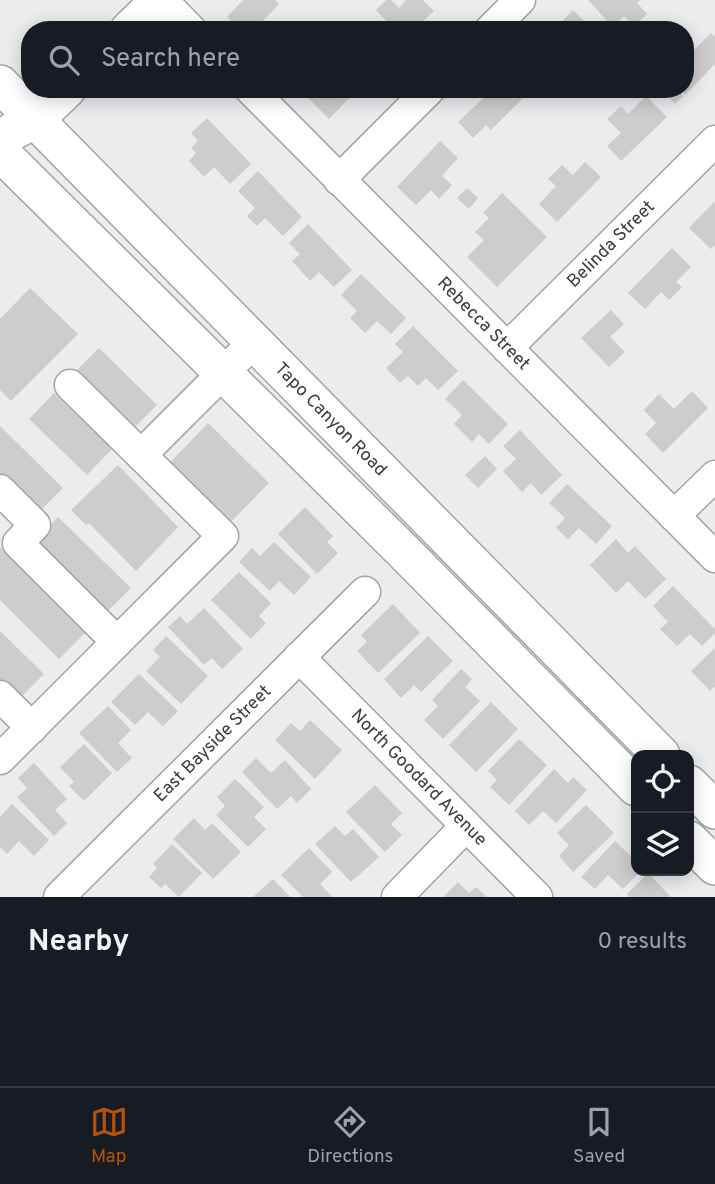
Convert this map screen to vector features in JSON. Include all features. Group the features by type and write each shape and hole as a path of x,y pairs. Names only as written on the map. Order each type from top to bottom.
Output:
{"main road":[{"path":"139,21 161,0"},
{"name":"Tapo Canyon Road","path":"0,84 656,750"},
{"path":"58,98 36,119 3,159 223,373 631,782"},
{"path":"130,281 143,275 202,289"},
{"path":"694,788 715,810"},
{"path":"694,845 715,866"}],"street":[{"path":"161,0 182,21"},
{"path":"499,21 520,0"},
{"name":"Rebecca Street","path":"259,98 715,557"},
{"path":"339,180 421,98"},
{"name":"Belinda Street","path":"507,348 715,141"},
{"path":"141,455 254,342"},
{"path":"0,759 223,536 70,385"},
{"path":"674,516 715,476"},
{"path":"0,490 35,525 18,543 117,642"},
{"name":"East Bayside Street","path":"60,897 365,592"},
{"name":"North Goodard Avenue","path":"299,657 537,897"},
{"path":"0,696 32,728"},
{"path":"397,897 466,826"}],"building":[{"path":"243,0 275,0 279,4 263,21 231,21 227,17"},
{"path":"386,0 391,0 399,8 406,0 423,0 434,11 423,21 386,21 376,10"},
{"path":"588,0 640,0 637,3 647,14 639,21 629,21 624,16 619,21 607,21"},
{"path":"573,10 584,21 563,21"},
{"path":"711,33 715,37 715,64 694,86 694,50"},
{"path":"308,98 349,98 329,119"},
{"path":"483,98 522,99 491,130 486,125 473,138 458,122"},
{"path":"644,98 648,98 667,117 621,161 607,146 621,133 607,119 621,106 628,114"},
{"path":"669,98 681,98 675,104"},
{"path":"207,118 251,164 230,184 214,167 204,177 189,161 196,153 191,148 198,141 191,133"},
{"path":"440,141 458,158 442,176 452,185 439,199 431,190 416,205 397,187"},
{"path":"585,162 601,177 557,222 539,204 556,186 548,179 562,165 573,175"},
{"path":"258,171 302,217 283,236 265,218 257,226 247,216 255,208 238,191"},
{"path":"467,188 478,198 469,209 457,198"},
{"path":"502,193 547,237 497,287 467,257 484,240 475,232 489,218 483,213"},
{"path":"715,201 715,245 711,249 689,228"},
{"path":"308,224 352,270 334,287 319,272 310,281 292,261 300,254 289,243"},
{"path":"672,248 691,267 676,282 682,287 669,300 661,292 645,309 628,293"},
{"path":"361,274 406,318 391,334 377,321 365,333 350,318 357,311 341,295"},
{"path":"30,288 78,334 11,401 0,390 0,319"},
{"path":"611,310 624,324 610,337 625,352 609,367 581,338"},
{"path":"413,326 458,371 438,390 426,378 418,386 408,376 400,383 386,368 403,352 395,344"},
{"path":"99,348 157,405 128,434 71,376"},
{"path":"463,380 508,424 489,444 479,434 472,442 454,424 462,415 445,399"},
{"path":"692,391 708,408 663,453 645,434 656,423 644,410 659,394 674,409"},
{"path":"54,393 112,449 87,475 29,419"},
{"path":"208,423 269,483 224,529 163,470"},
{"path":"0,426 63,488 37,514 0,477"},
{"path":"520,430 562,475 541,495 531,483 522,492 503,471 516,459 503,446"},
{"path":"485,456 497,469 478,488 465,475"},
{"path":"118,465 178,527 136,571 89,523 86,525 71,510"},
{"path":"567,484 612,526 596,544 579,528 568,539 556,528 565,518 549,503"},
{"path":"305,507 333,536 327,542 338,553 317,574 278,534"},
{"path":"58,517 131,588 103,616 31,545"},
{"path":"616,539 628,553 635,546 666,579 645,599 628,581 616,593 590,565"},
{"path":"274,542 311,577 294,595 279,581 270,591 239,562 252,548 260,556"},
{"path":"0,547 85,633 59,659 0,600"},
{"path":"239,572 271,603 259,616 266,623 251,639 211,600"},
{"path":"673,586 715,629 715,633 702,646 690,634 677,646 660,629 668,622 653,606"},
{"path":"393,604 420,633 378,673 357,651 367,642 361,635"},
{"path":"204,608 243,649 222,669 212,658 204,665 168,627 180,616 187,624"},
{"path":"0,631 44,674 16,702 0,686"},
{"path":"166,636 208,676 181,704 146,671 160,657 153,650"},
{"path":"428,636 453,661 421,692 414,685 401,698 384,679"},
{"path":"715,648 715,686 710,691 691,671"},
{"path":"461,669 472,679 465,687 480,701 443,739 424,720 438,706 432,700"},
{"path":"139,674 178,711 163,726 148,712 135,725 111,702"},
{"path":"491,702 518,729 476,772 449,745"},
{"path":"108,706 131,730 118,743 132,758 117,772 79,733"},
{"path":"310,720 342,750 315,779 275,740 291,723 300,731"},
{"path":"519,739 547,765 509,805 490,787 497,780 488,771"},
{"path":"84,744 112,773 84,801 69,786 74,782 60,767"},
{"path":"256,758 271,773 285,760 311,789 297,803 291,796 277,809 242,772"},
{"path":"34,763 67,799 55,810 67,823 54,836 17,797 27,788 18,778"},
{"path":"554,769 568,783 573,777 587,790 556,823 543,811 529,825 515,811"},
{"path":"235,779 264,807 254,817 266,829 248,847 216,815 225,806 217,797"},
{"path":"375,785 402,813 391,824 402,835 385,852 346,812"},
{"path":"12,804 49,840 34,856 19,841 7,854 0,847 0,817"},
{"path":"586,805 614,833 573,872 559,856 569,845 557,833"},
{"path":"194,818 205,830 212,823 241,852 213,879 173,839"},
{"path":"335,826 345,836 353,829 379,857 351,882 315,844"},
{"path":"615,841 631,856 631,876 636,876 623,889 608,875 595,889 581,877"},
{"path":"172,844 202,873 179,897 165,884 161,888 149,877 157,868 153,864"},
{"path":"309,848 332,872 320,884 332,897 303,897 281,875"},
{"path":"645,876 651,876 671,897 630,897 627,894"},
{"path":"273,879 290,897 253,897"},
{"path":"458,882 469,893 476,887 487,897 443,897"}]}
